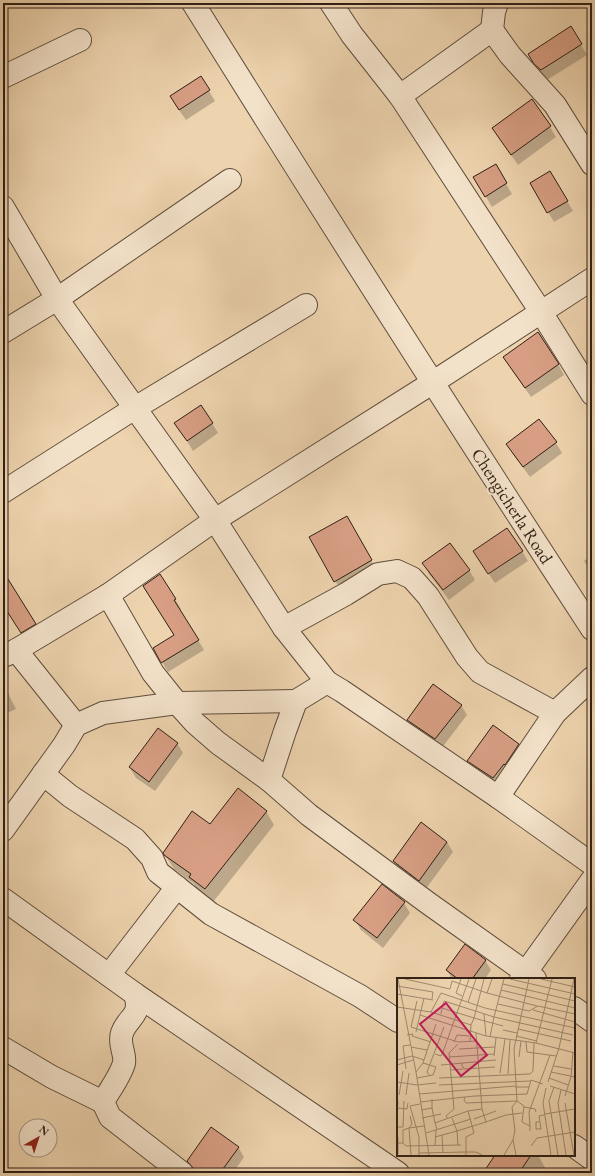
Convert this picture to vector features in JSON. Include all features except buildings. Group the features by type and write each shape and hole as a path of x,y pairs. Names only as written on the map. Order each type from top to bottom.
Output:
{"street":[{"name":"Chengicherla Road","path":"193,3 432,383 592,629"},
{"path":"331,3 352,35 400,96 541,312 592,394"},
{"path":"495,5 492,30 510,56 555,105 592,164"},
{"path":"400,96 492,30"},
{"path":"3,77 80,40"},
{"path":"3,332 57,299 230,180"},
{"path":"3,207 57,299 215,520 284,628 326,682 342,691 498,797 592,864"},
{"path":"76,725 9,653 108,595 215,520 432,383 592,279"},
{"path":"3,492 135,408 306,305"},
{"path":"284,628 346,594 378,574 397,571 412,578 428,596 467,657 480,672 555,713"},
{"path":"108,595 153,674 195,723 218,743 269,780 309,815 528,977 592,880"},
{"path":"498,797 555,713 592,678"},
{"path":"3,830 76,725 103,713 177,703 296,701 326,682"},
{"path":"269,780 296,701"},
{"path":"43,774 70,796 135,839 152,858 158,872 211,914 360,996 397,1020"},
{"path":"109,975 177,887"},
{"path":"3,898 135,994 394,1167"},
{"path":"103,1102 124,1063 121,1038 123,1032 136,1013 137,1002 135,994"},
{"path":"575,1009 592,1021"},
{"path":"3,1048 52,1077 103,1102 110,1117 182,1173"},
{"path":"575,1147 592,1159"}]}
